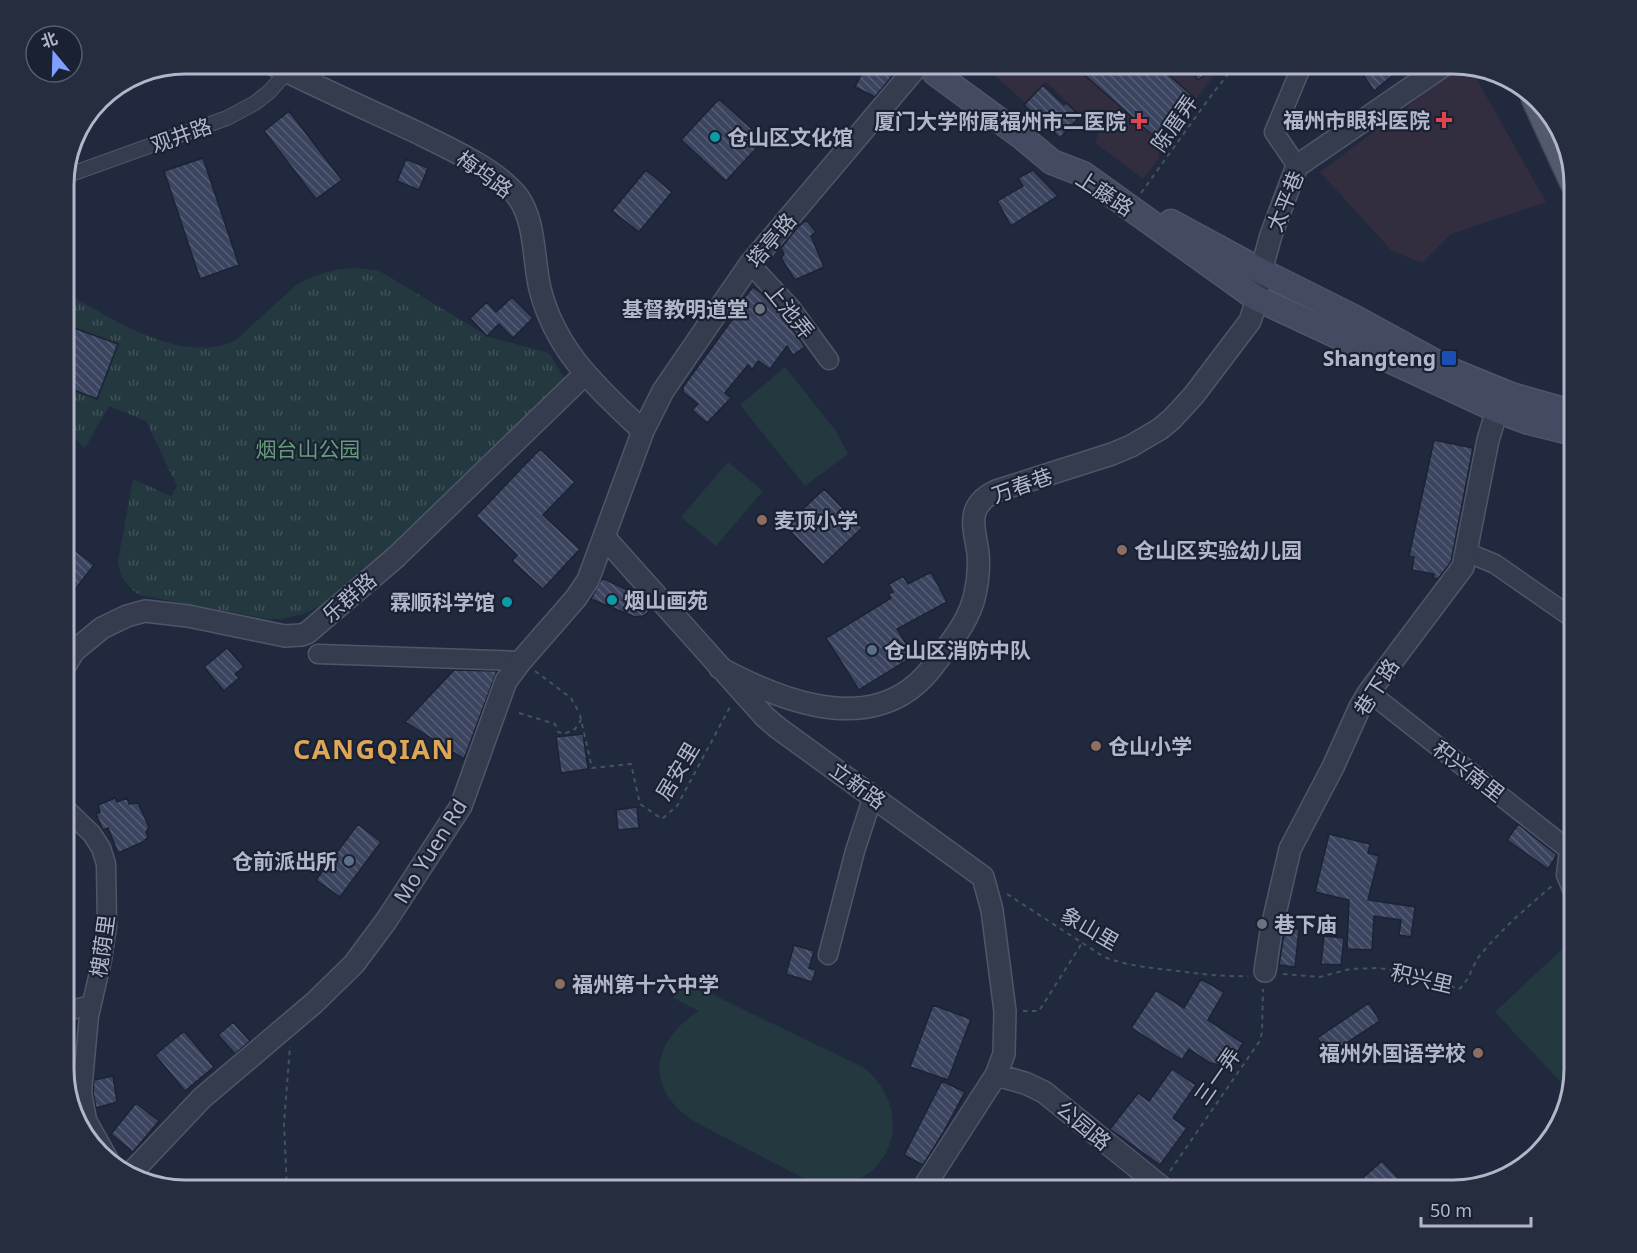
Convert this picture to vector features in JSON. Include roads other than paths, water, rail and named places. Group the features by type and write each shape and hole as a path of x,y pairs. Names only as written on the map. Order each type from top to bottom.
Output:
{"main road":[{"name":"上藤路","path":"937,74 1052,162 1083,174 1256,298 1497,410 1564,431"},
{"path":"955,74 972,90 1056,154 1261,271 1355,318 1450,370 1511,395 1564,409"}],"street":[{"name":"观井路","path":"75,173 227,118 262,98 285,74"},
{"name":"梅坞路","path":"291,74 455,151 508,187 524,207 529,221 534,263 541,291 553,327 565,349 585,374 643,431"},
{"name":"塔亭路","path":"643,431 663,391 750,264 911,74"},
{"path":"1297,166 1274,132 1298,74"},
{"name":"太平巷","path":"1256,298 1271,235 1297,166 1431,74"},
{"name":"上池弄","path":"750,264 791,308 829,360"},
{"name":"万春巷","path":"720,668 786,697 834,708 870,706 894,699 908,691 929,671 957,634 972,605 978,565 973,527 978,504 986,496 996,491 1124,450 1160,429 1184,407 1246,328 1253,315 1256,298"},
{"name":"乐群路","path":"74,651 102,628 127,615 145,611 188,616 285,636 307,633 396,556 585,374"},
{"name":"巷下路","path":"1265,971 1287,857 1369,692 1463,567 1488,440 1497,410"},
{"name":"Mo Yuen Rd","path":"136,1168 202,1098 329,990 354,964 386,921 460,806 504,687 521,661 583,589 588,580 643,431"},
{"name":"立新路","path":"604,537 739,689 778,728 983,877 994,922 1005,1011 1004,1054 996,1075"},
{"path":"1466,552 1495,564 1564,612"},
{"path":"318,654 521,661"},
{"name":"积兴南里","path":"1369,692 1564,843"},
{"path":"828,955 855,851 873,796"},
{"name":"槐荫里","path":"74,817 92,834 101,848 106,864 107,926 92,1005 82,1102 91,1128"},
{"path":"74,1009 92,1005"},
{"path":"928,1180 996,1075"},
{"name":"公园路","path":"996,1075 1025,1083 1044,1092 1152,1180"}],"place":[{"name":"福州市眼科医院","path":"1444,120"},
{"name":"厦门大学附属福州市二医院","path":"1139,121"},
{"name":"仓山区文化馆","path":"715,137"},
{"name":"基督教明道堂","path":"760,309"},
{"name":"Shangteng","path":"1449,358"},
{"name":"麦顶小学","path":"762,520"},
{"name":"仓山区实验幼儿园","path":"1122,550"},
{"name":"烟山画苑","path":"612,600"},
{"name":"霖顺科学馆","path":"507,602"},
{"name":"仓山区消防中队","path":"872,650"},
{"name":"仓山小学","path":"1096,746"},
{"name":"仓前派出所","path":"349,861"},
{"name":"巷下庙","path":"1262,924"},
{"name":"福州第十六中学","path":"560,984"},
{"name":"福州外国语学校","path":"1478,1053"}],"district":[{"name":"CANGQIAN","path":"374,748"}],"park label":[{"name":"烟台山公园","path":"308,449"}]}
